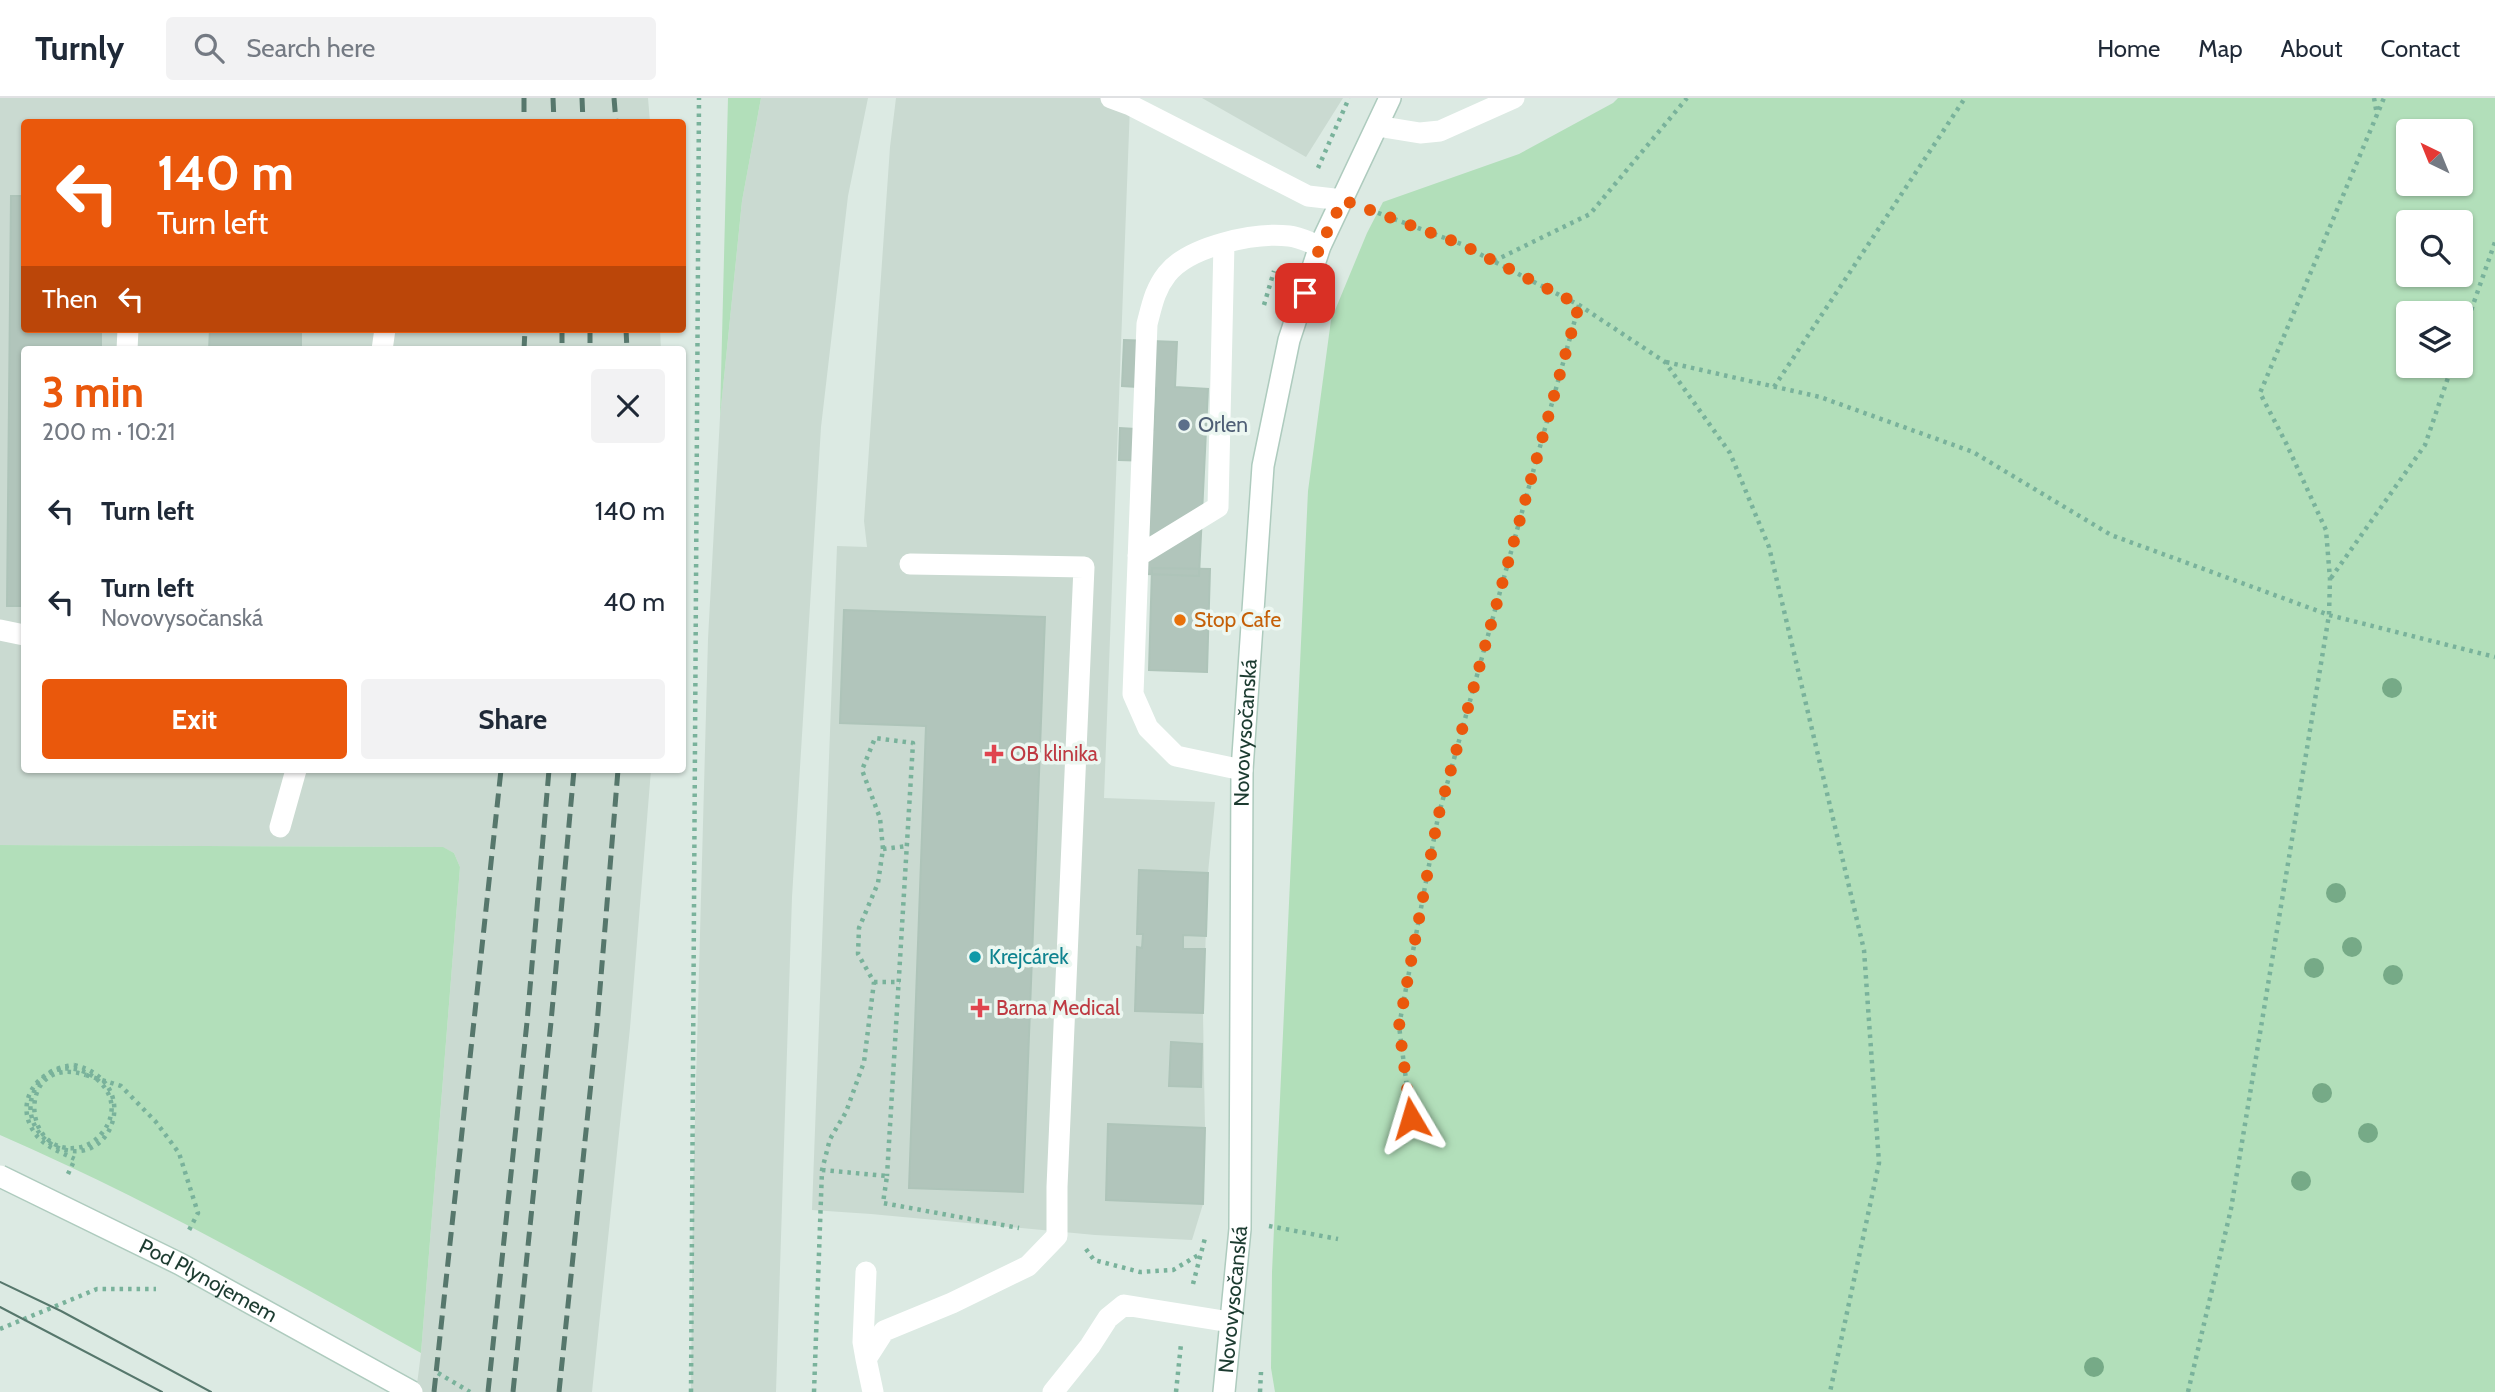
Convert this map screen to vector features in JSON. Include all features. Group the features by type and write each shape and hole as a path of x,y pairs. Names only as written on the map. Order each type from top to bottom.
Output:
{"main road":[{"path":"1111,98 1130,105 1308,196 1343,200"},
{"name":"Novovysočanská","path":"1224,1392 1240,1229 1242,770 1263,466 1289,340 1320,246 1390,98"},
{"path":"1377,126 1420,134 1440,131 1482,105 1514,98"},
{"path":"1242,770 1176,755 1148,728 1133,694 1147,324 1155,293 1169,271 1188,257 1224,243 1255,236 1291,236 1320,246"},
{"path":"1138,556 1217,507 1224,243"},
{"path":"866,1359 884,1331 952,1303 1028,1266 1057,1236 1084,567 910,564"},
{"path":"0,630 21,634"},
{"path":"280,827 295,773"},
{"name":"Pod Plynojemem","path":"0,1176 180,1264 412,1392"},
{"path":"866,1272 863,1342 873,1392"},
{"path":"1053,1392 1090,1346 1108,1318 1124,1305 1230,1322"}],"path":[{"path":"691,1392 699,98"},
{"path":"1317,172 1349,98"},
{"path":"1493,261 1590,214 1687,98"},
{"path":"1774,387 1965,98"},
{"path":"2374,98 2378,116"},
{"path":"2188,1392 2231,1209 2329,615 2330,579 2326,530 2287,443 2260,393 2384,98"},
{"path":"1343,200 1461,244 1579,305 1665,362 1820,397 1973,452 2111,535 2329,615 2495,657"},
{"path":"2473,305 2495,242"},
{"path":"1411,1118 1399,1026 1438,817 1579,305"},
{"path":"1665,362 1730,453 1769,547 1864,950 1880,1163 1830,1392"},
{"path":"2330,579 2425,445 2448,378"},
{"path":"814,1392 822,1170 830,1139 846,1111 864,1062 874,982 858,954 859,928 878,883 883,849 880,818 862,770 875,738 913,743 884,1203 1082,1242 1094,1260 1140,1272 1173,1270 1200,1254"},
{"path":"883,849 907,846"},
{"path":"874,982 900,982"},
{"path":"68,1174 75,1159 44,1143 29,1121 27,1107 30,1093 37,1081 53,1069 74,1065 94,1072 100,1076 104,1082 109,1087 114,1101 114,1116 109,1130 99,1142 87,1150 73,1152 45,1140 31,1119 30,1106 40,1082 62,1069 74,1068 87,1071 97,1078 102,1084 106,1089 111,1103 105,1129 97,1140 71,1149 46,1137 34,1118 36,1094 41,1084 51,1076 75,1071 86,1075 98,1079 109,1082 121,1086"},
{"path":"822,1170 887,1176"},
{"path":"1266,1226 1338,1239"},
{"path":"1176,1392 1186,1316"}],"shaded area":[{"path":"0,98 648,98 650,119 21,119 21,333 660,333 661,346 21,346 21,773 651,773 630,1028 592,1392 416,1392 460,867 454,853 442,847 0,845"},
{"path":"761,98 868,98 848,196 821,427 792,897 776,1392 691,1392 693,1193 708,639 720,417 742,201"},
{"path":"896,98 1135,98 1130,105 1104,798 1215,802 1208,873 1203,1013 1203,1204 1192,1240 1095,1235 812,1210 837,546 867,547 864,521 890,147"},
{"path":"1202,98 1343,98 1306,157"}],"green space":[{"path":"728,98 761,98 742,201 720,417"},
{"path":"1618,98 2495,98 2495,1392 1275,1392 1271,1368 1272,1272 1308,491 1331,320 1367,233 1383,202 1519,154"},
{"path":"0,845 443,847 454,853 460,867 421,1353 161,1211 0,1135"}],"building":[{"path":"11,196 21,196 21,333 101,333 101,346 21,346 21,606 7,606"},
{"path":"210,333 301,333 301,346 209,346"},
{"path":"1124,340 1177,342 1175,387 1208,389 1199,576 1147,574 1152,461 1119,460 1120,428 1154,430 1156,388 1122,386"},
{"name":"Stop Cafe","path":"1152,568 1210,569 1207,672 1149,670"},
{"name":"Krejcárek","path":"844,610 1045,617 1023,1192 909,1188 926,726 840,723"},
{"path":"1139,870 1208,873 1206,936 1183,935 1183,949 1205,949 1203,1013 1135,1011 1137,947 1142,948 1143,934 1137,934"},
{"path":"1171,1042 1202,1044 1201,1087 1169,1086"},
{"path":"1108,1124 1205,1128 1203,1204 1106,1200"}],"tram line":[{"path":"0,1282 61,1311 211,1392"},
{"path":"0,1307 162,1392"}],"railway":[{"path":"524,98 524,119"},
{"path":"553,98 554,119"},
{"path":"582,98 583,119"},
{"path":"614,98 616,119"},
{"path":"524,346 525,333"},
{"path":"562,333 562,346"},
{"path":"590,333 590,346"},
{"path":"626,333 627,346"},
{"path":"434,1392 501,773"},
{"path":"488,1392 527,1022 549,773"},
{"path":"513,1392 574,773"},
{"path":"559,1392 597,1025 618,773"}],"place":[{"name":"Orlen","path":"1184,425"},
{"name":"Stop Cafe","path":"1180,620"},
{"name":"OB klinika","path":"994,754"},
{"name":"Krejcárek","path":"975,957"},
{"name":"Barna Medical","path":"980,1008"}],"route":[{"path":"1305,293 1320,246 1343,200 1461,244 1579,305 1438,817 1399,1026 1411,1118"}]}
